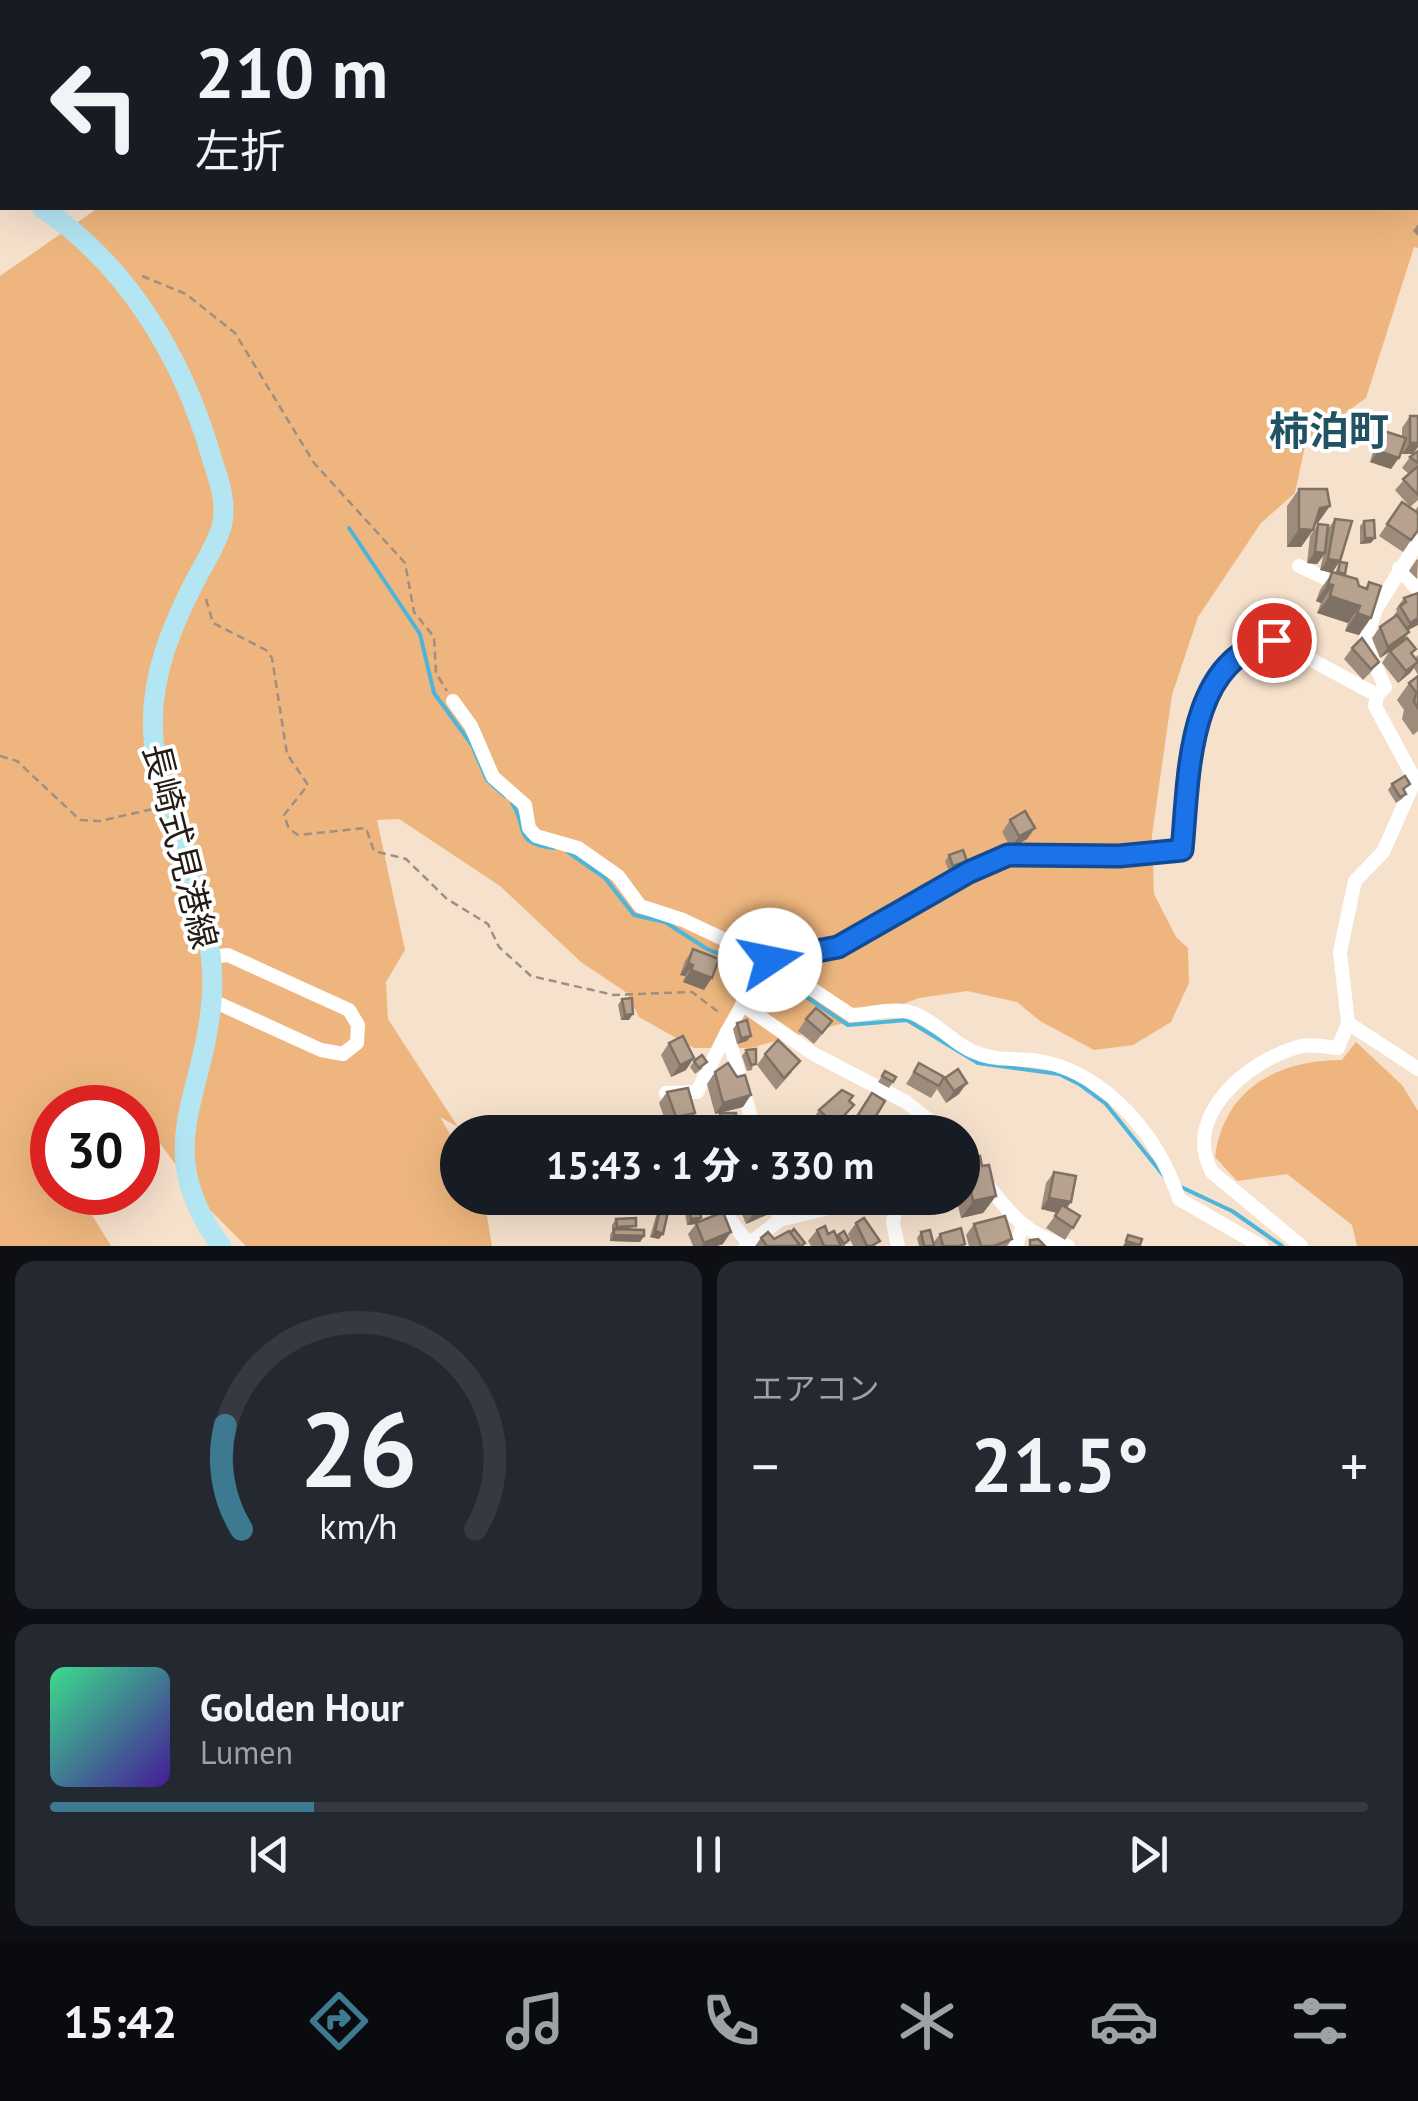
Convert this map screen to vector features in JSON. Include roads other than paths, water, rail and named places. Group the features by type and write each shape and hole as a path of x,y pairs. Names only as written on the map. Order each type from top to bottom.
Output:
{"main road":[{"name":"長崎式見港線","path":"45,210 92,246 113,270 175,362 205,432 224,498 224,514 168,639 154,696 156,762 209,957 208,1040 182,1141 191,1200 221,1246"}],"street":[{"path":"1377,695 1385,687 1365,642 1380,602 1418,542"},
{"path":"1299,566 1380,602"},
{"path":"1399,568 1418,590"},
{"path":"666,1093 696,1092 766,966 838,947 969,872 1008,855 1119,856 1182,850 1196,720 1207,694 1240,658 1264,642 1274,640 1377,695"},
{"path":"1301,1246 1212,1172 1203,1156 1203,1141 1226,1090 1244,1074 1302,1045 1338,1048 1348,1023 1340,952 1355,881 1382,852 1415,780 1382,722 1377,695"},
{"path":"453,701 471,726 494,777 525,805 529,828 536,836 559,840 597,860 618,876 640,906 683,920 851,1015 906,1011 980,1055 1044,1062 1085,1076 1125,1108 1170,1169 1179,1199 1261,1246"},
{"path":"209,957 228,955 349,1010 358,1025 357,1043 344,1054 321,1050 211,1000"},
{"path":"742,1004 812,1053 906,1102 922,1115"},
{"path":"1348,1023 1418,1070"},
{"path":"729,1027 751,1115"},
{"path":"980,1177 1022,1227 1040,1240 1068,1246"},
{"path":"727,1215 748,1245 780,1220 800,1215"},
{"path":"778,1215 780,1220"},
{"path":"895,1215 898,1246"},
{"path":"1016,1246 1022,1227"}],"waterway":[{"path":"349,528 420,634 434,693 472,745 487,780 505,796"},
{"path":"512,803 527,838 554,848"},
{"path":"568,852 605,878 634,915 665,922 707,949 778,978 848,1025 907,1020 978,1063 1059,1074 1079,1084 1106,1104 1168,1181"},
{"path":"1181,1187 1232,1211 1282,1246"}],"district":[{"name":"柿泊町","path":"1329,430"}]}
